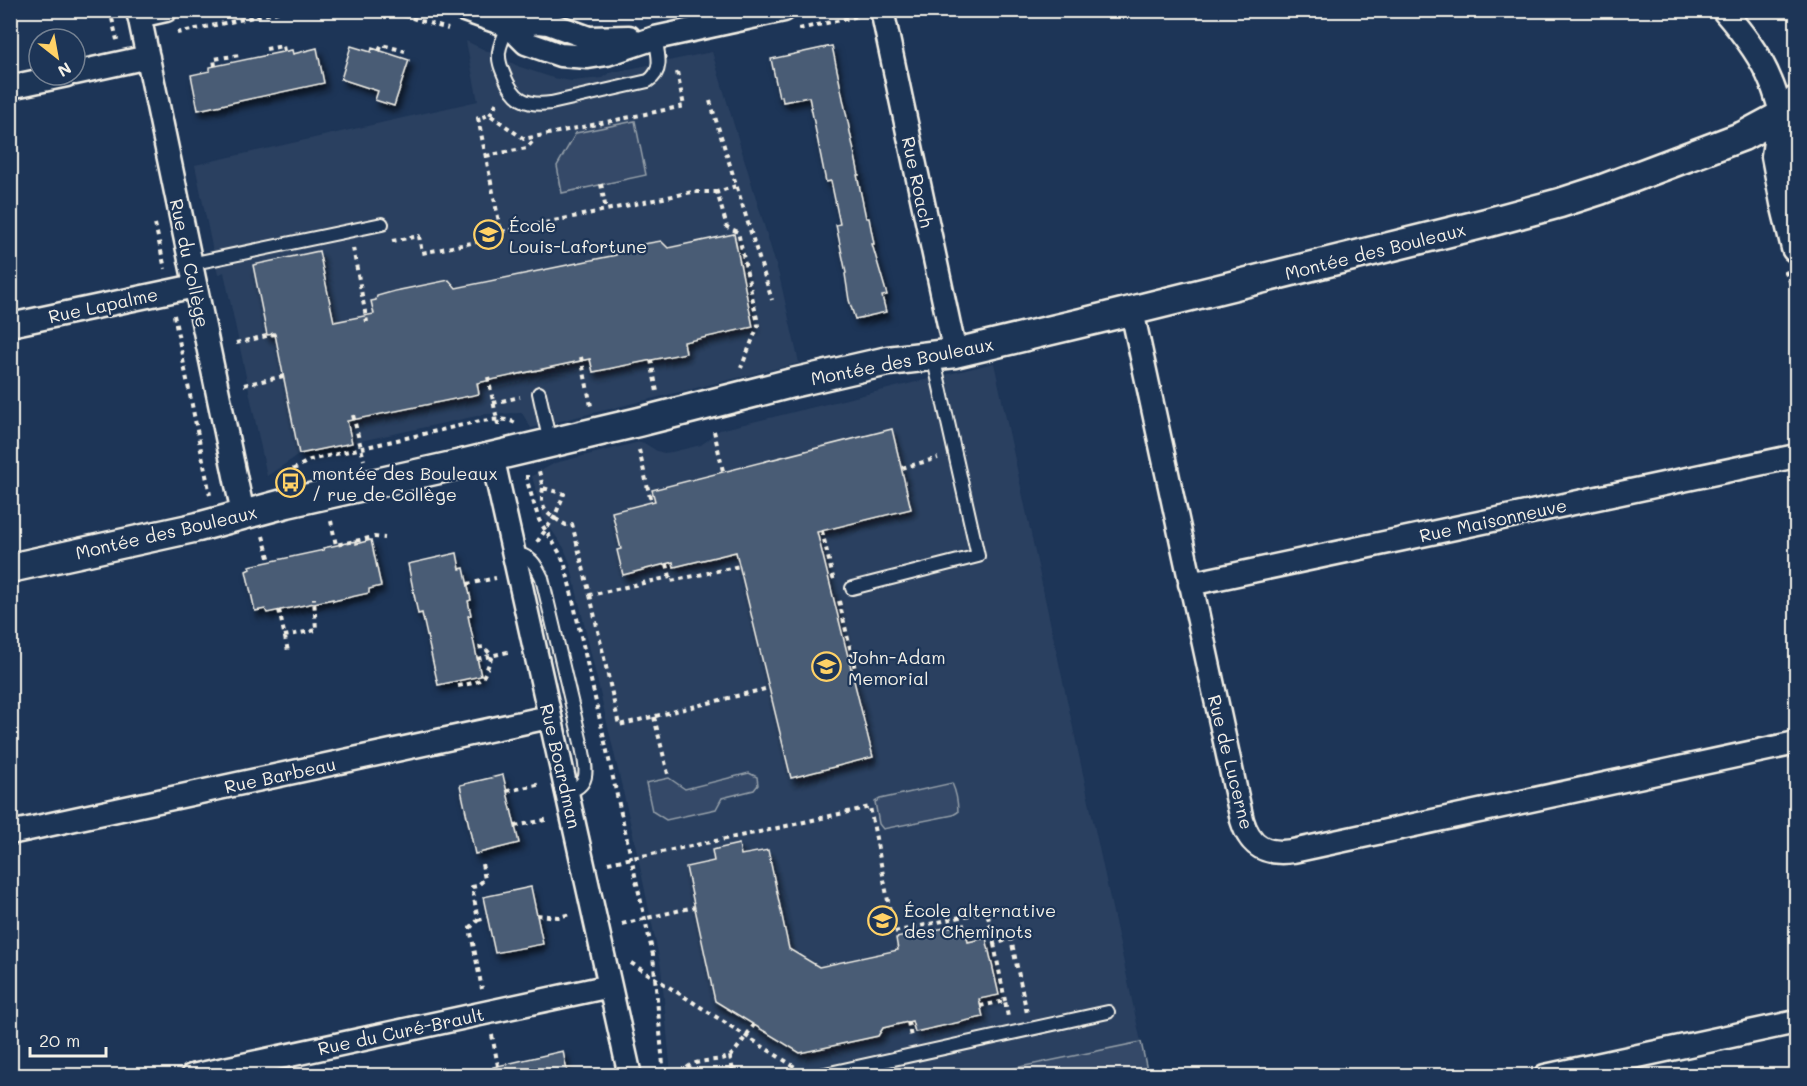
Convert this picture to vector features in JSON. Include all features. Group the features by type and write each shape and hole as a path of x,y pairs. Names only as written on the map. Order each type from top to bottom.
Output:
{"street":[{"path":"139,13 166,10"},
{"path":"464,10 509,26 526,43 560,55 588,57 607,54 655,38 784,10"},
{"name":"Rue Roach","path":"882,10 944,354"},
{"path":"1723,10 1740,30 1793,116 1776,156 1797,248"},
{"name":"Rue du Collège","path":"139,13 243,514"},
{"path":"87,70 148,57"},
{"path":"10,87 27,83"},
{"name":"Montée des Bouleaux","path":"10,568 198,527 496,447 544,455 867,366 944,354 1132,311 1486,223 1560,203 1793,116"},
{"name":"Rue Lapalme","path":"10,325 195,286"},
{"name":"Rue de Lucerne","path":"1132,311 1242,820 1250,838 1256,845 1273,853 1293,851 1797,743"},
{"name":"Rue Boardman","path":"496,447 514,554 549,717 556,787 610,986 630,1076"},
{"name":"Rue Maisonneuve","path":"1190,584 1797,456"},
{"name":"Rue Barbeau","path":"10,833 549,717"},
{"name":"Rue du Curé-Brault","path":"192,1076 610,986"},
{"path":"1545,1076 1797,1022"}],"lane":[{"path":"509,26 499,54 501,68 512,92 529,103 538,104 552,103 654,78 658,68 655,38"},
{"path":"190,264 382,224"},
{"path":"852,588 978,556 944,354"},
{"path":"539,393 544,455"},
{"path":"514,554 526,556 537,566 542,578 582,747 586,770 583,782 579,787 556,787"},
{"path":"816,1076 1108,1012"}],"path":[{"path":"110,10 116,40"},
{"path":"172,34 287,10"},
{"path":"386,10 454,31"},
{"path":"408,17 410,10"},
{"path":"379,51 382,45 405,51"},
{"path":"266,49 283,46 284,51"},
{"path":"215,66 214,59 240,55"},
{"path":"385,242 419,236 422,253 501,237 478,118 490,115 524,139 684,106 675,64"},
{"path":"710,101 772,300"},
{"path":"486,156 527,148 532,142 531,137"},
{"path":"601,184 606,210"},
{"path":"501,232 692,192 717,192 736,186"},
{"path":"717,192 727,227 738,232 758,326 740,370"},
{"path":"363,247 352,249 367,322"},
{"name":"Rue du Collège","path":"175,321 211,499"},
{"path":"236,343 275,334"},
{"path":"581,357 593,415"},
{"path":"651,360 659,399"},
{"path":"244,385 284,376"},
{"path":"488,377 497,420 496,447"},
{"path":"493,403 539,393"},
{"path":"353,415 365,467"},
{"path":"282,476 310,460 480,421 514,421 519,425"},
{"path":"714,430 723,471"},
{"path":"636,439 651,502"},
{"path":"544,455 541,501 546,513 566,525 572,524 619,725 769,688"},
{"path":"902,468 921,462"},
{"path":"527,477 538,520 565,565 632,857 653,955 664,1076"},
{"path":"538,541 554,518 564,494 543,488"},
{"path":"330,518 336,545 374,537 386,538"},
{"path":"263,535 270,561"},
{"path":"667,564 671,581 740,566"},
{"path":"468,584 500,577"},
{"path":"590,596 670,577"},
{"path":"284,636 316,630 314,598"},
{"path":"279,610 288,651"},
{"path":"475,648 484,647 492,656"},
{"path":"477,658 516,650"},
{"path":"458,686 479,682 492,656"},
{"path":"654,717 669,778"},
{"path":"507,791 556,787"},
{"path":"608,863 870,807 894,932 987,911 1009,1020"},
{"path":"515,826 554,818"},
{"path":"873,825 879,824"},
{"path":"724,839 725,847"},
{"path":"478,920 471,887 477,886 484,879 482,864"},
{"path":"622,924 694,908"},
{"path":"537,915 558,917 576,913"},
{"path":"483,992 470,928 478,920 488,918"},
{"path":"994,944 1011,939 1027,1016"},
{"path":"631,963 795,1067 796,1076"},
{"path":"980,1006 1005,1001"},
{"path":"908,1022 912,1041"},
{"path":"682,1076 689,1065 730,1056 754,1024"},
{"path":"491,1033 500,1076"},
{"path":"730,1056 735,1076"},
{"path":"568,1075 578,1073 579,1076"}],"shaded area":[{"name":"École Louis-Lafortune","path":"466,41 520,67 553,78 572,81 602,78 609,73 712,52 779,275 799,363 531,428 522,413 486,414 300,454 267,476 224,272 218,275 195,165 478,101"},
{"path":"635,121 646,175 562,193 557,166 576,133"},
{"path":"994,363 1141,1042 981,1075 671,1075 661,967 635,843 570,563 564,548 543,517 532,476 555,463 640,442 664,453 701,445 720,430"},
{"path":"749,773 757,777 758,785 754,790 722,798 716,809 666,820 652,811 646,783 669,778 685,789"},
{"path":"952,783 958,808 958,812 953,815 883,829 879,824 875,802 880,799"},
{"path":"1141,1042 1148,1075 981,1075"}],"building":[{"path":"351,46 371,52 372,48 409,60 394,106 375,100 378,91 341,79"},
{"path":"832,46 866,218 869,218 874,244 872,244 887,295 882,296 886,312 855,319 849,300 836,225 840,224 831,181 826,182 809,97 783,102 782,96 779,97 771,59"},
{"path":"317,48 324,83 198,110 191,75 210,71 210,67 292,50 293,54"},
{"path":"734,234 753,327 684,342 686,353 593,372 590,359 477,383 479,394 347,421 352,443 299,454 275,334 267,335 253,265 319,251 334,322 374,314 371,301 376,300 377,296 395,291 449,280 456,288 616,255 620,248 661,241 668,248"},
{"path":"892,429 911,509 817,532 873,757 791,778 736,552 674,567 673,562 623,575 617,550 621,549 612,512 655,501 652,490"},
{"path":"371,540 381,586 369,589 369,593 333,601 333,599 267,613 265,609 255,611 246,571 250,569 249,566 324,550 323,548"},
{"path":"457,553 460,569 464,568 471,600 468,601 471,615 468,616 481,676 438,685 422,613 418,614 408,564"},
{"path":"503,775 519,843 475,854 460,785"},
{"path":"739,844 741,855 768,850 789,949 819,967 898,950 896,938 964,924 968,942 986,938 999,995 979,999 983,1017 915,1032 912,1021 883,1028 878,1036 800,1053 715,1001 686,867 714,861 712,850"},
{"path":"531,887 543,944 495,953 483,897"},
{"path":"563,1051 568,1076 494,1076 493,1067"}],"place":[{"name":"École Louis-Lafortune","path":"488,235"},
{"name":"montée des Bouleaux / rue de Collège","path":"291,483"},
{"name":"John-Adam Memorial","path":"827,667"},
{"name":"École alternative des Cheminots","path":"883,920"}]}
